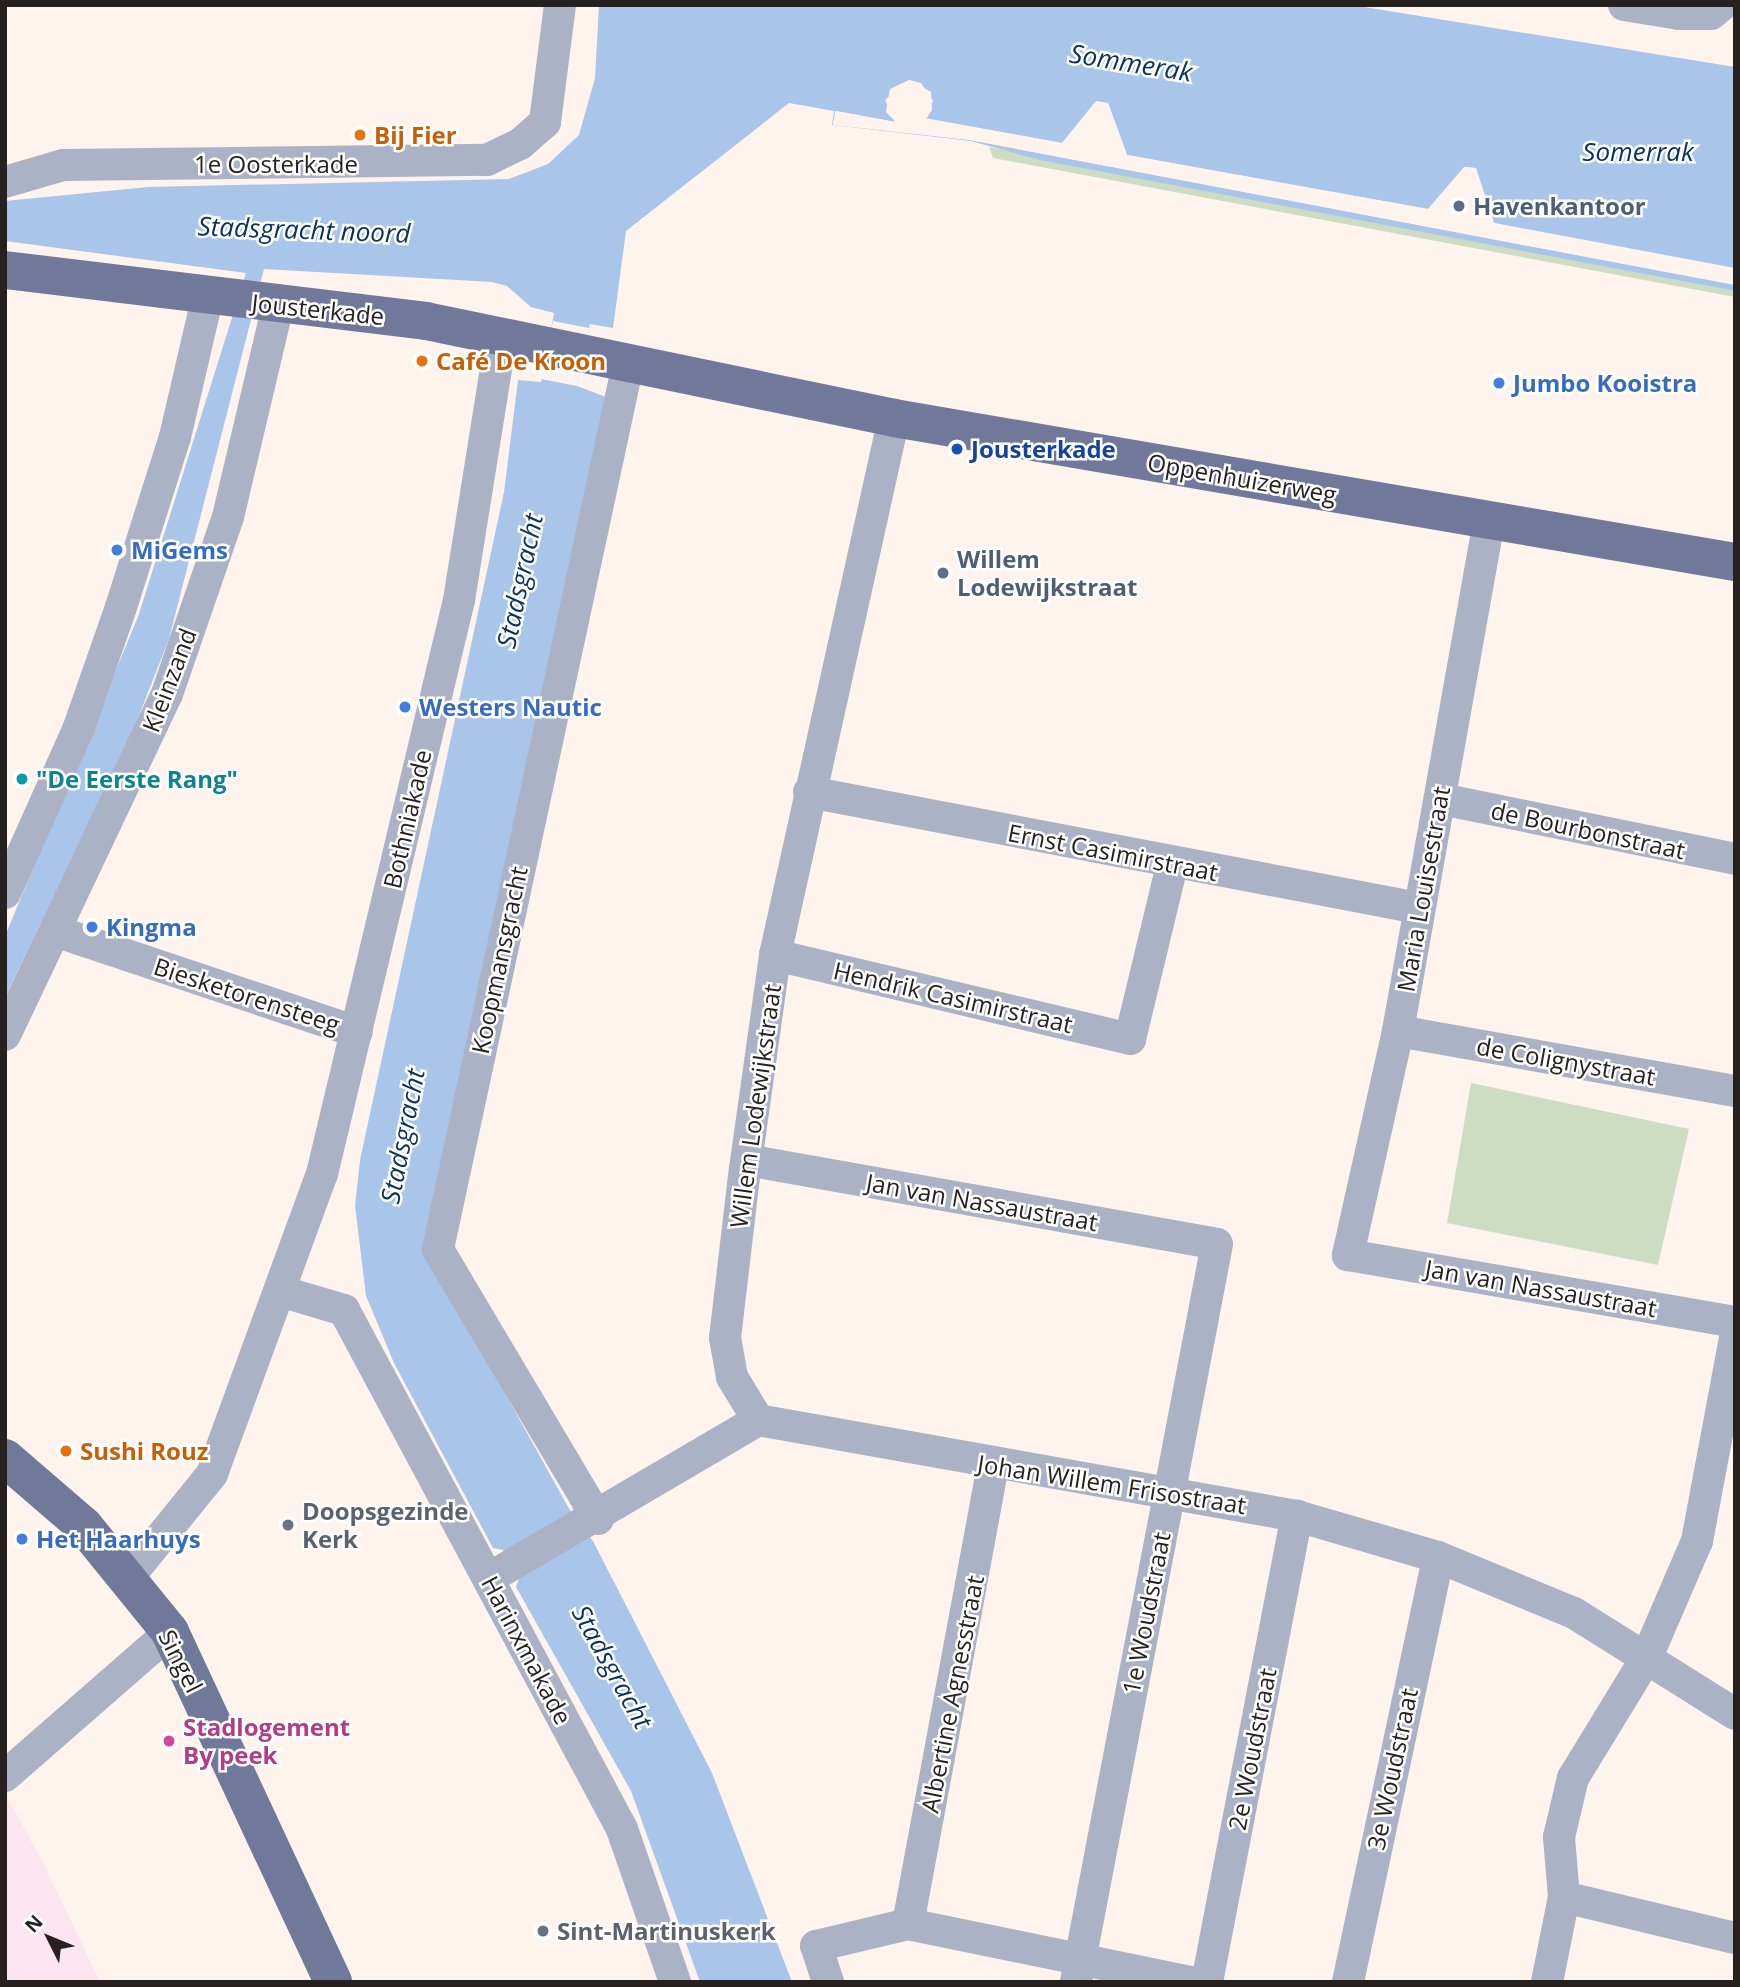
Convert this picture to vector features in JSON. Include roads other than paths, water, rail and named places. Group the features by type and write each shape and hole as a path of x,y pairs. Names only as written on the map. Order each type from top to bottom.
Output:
{"main road":[{"name":"Jousterkade","path":"5,270 218,300 426,321 565,353 628,363"},
{"name":"Oppenhuizerweg","path":"628,363 894,418 1735,562"},
{"name":"Singel","path":"5,1458 84,1525 170,1632 333,1982"}],"street":[{"name":"1e Oosterkade","path":"5,182 64,165 486,160 520,144 545,122 560,5"},
{"path":"1625,5 1679,15 1711,14 1722,5"},
{"path":"5,893 78,730 121,607 218,300"},
{"name":"Kleinzand","path":"5,1035 58,932 167,694 228,517 272,305"},
{"name":"Bothniakade","path":"127,1579 212,1474 283,1292 322,1174 459,600 501,339"},
{"name":"Koopmansgracht","path":"591,1522 438,1249 628,363"},
{"name":"Willem Lodewijkstraat","path":"758,1420 732,1377 725,1338 747,1160 775,954 894,418"},
{"name":"Maria Louisestraat","path":"1348,1255 1398,1031 1489,521"},
{"name":"Ernst Casimirstraat","path":"809,792 1172,865 1418,908"},
{"name":"de Bourbonstraat","path":"1441,799 1735,859"},
{"name":"Hendrik Casimirstraat","path":"775,954 1130,1039 1172,865"},
{"name":"Biesketorensteeg","path":"58,932 356,1032"},
{"name":"de Colignystraat","path":"1398,1031 1735,1091"},
{"name":"Jan van Nassaustraat","path":"747,1160 1217,1244"},
{"name":"1e Woudstraat","path":"1078,1969 1217,1244"},
{"name":"Jan van Nassaustraat","path":"1348,1255 1735,1322"},
{"name":"Harinxmakade","path":"283,1292 344,1310 498,1574 622,1829 675,1982"},
{"path":"1547,1982 1564,1897 1559,1837 1573,1778 1647,1657 1697,1541 1735,1338"},
{"path":"498,1574 591,1522 758,1420"},
{"name":"Johan Willem Frisostraat","path":"758,1420 993,1465 1170,1491 1297,1516 1438,1557 1574,1613 1735,1714"},
{"name":"Albertine Agnesstraat","path":"908,1924 993,1465"},
{"name":"2e Woudstraat","path":"1207,1982 1297,1516"},
{"name":"3e Woudstraat","path":"1348,1982 1438,1557"},
{"path":"5,1776 170,1632"},
{"path":"1564,1897 1735,1938"},
{"path":"828,1982 816,1946 908,1924 1078,1969 1190,1982"}],"water":[{"path":"599,5 1352,5 1735,67 1735,268 1494,223 1475,168 1464,167 1428,209 1127,155 1108,103 1096,102 1062,143 925,118 933,101 921,83 909,80 890,89 886,112 896,122 836,111 833,124 970,140 1735,285 1735,291 1040,160 971,141 832,125 834,111 789,103 626,231 613,328 590,324 577,386 606,397 426,1251 572,1514 593,1541 712,1773 792,1982 700,1982 631,1791 516,1587 519,1578 503,1550 493,1548 394,1363 366,1296 355,1206 360,1160 504,492 518,380 541,382 554,313 531,307 507,286 492,282 264,269 169,639 134,728 5,997 5,936 138,617 246,273 5,241 5,201 148,187 509,179 548,164 579,135 595,78"}],"place":[{"name":"Bij Fier","path":"360,135"},
{"name":"Havenkantoor","path":"1459,206"},
{"name":"Café De Kroon","path":"422,361"},
{"name":"Jumbo Kooistra","path":"1499,383"},
{"name":"Jousterkade","path":"957,449"},
{"name":"MiGems","path":"117,550"},
{"name":"Willem Lodewijkstraat","path":"943,573"},
{"name":"Westers Nautic","path":"405,707"},
{"name":"\"De Eerste Rang\"","path":"22,779"},
{"name":"Kingma","path":"92,927"},
{"name":"Sushi Rouz","path":"66,1451"},
{"name":"Doopsgezinde Kerk","path":"288,1525"},
{"name":"Het Haarhuys","path":"22,1539"},
{"name":"Stadlogement By peek","path":"169,1741"},
{"name":"Sint-Martinuskerk","path":"543,1931"}],"water label":[{"name":"Sommerak","path":"1131,63"},
{"name":"Somerrak","path":"1638,152"},
{"name":"Stadsgracht noord","path":"304,230"},
{"name":"Stadsgracht","path":"520,581"},
{"name":"Stadsgracht","path":"403,1136"},
{"name":"Stadsgracht","path":"612,1667"}]}
